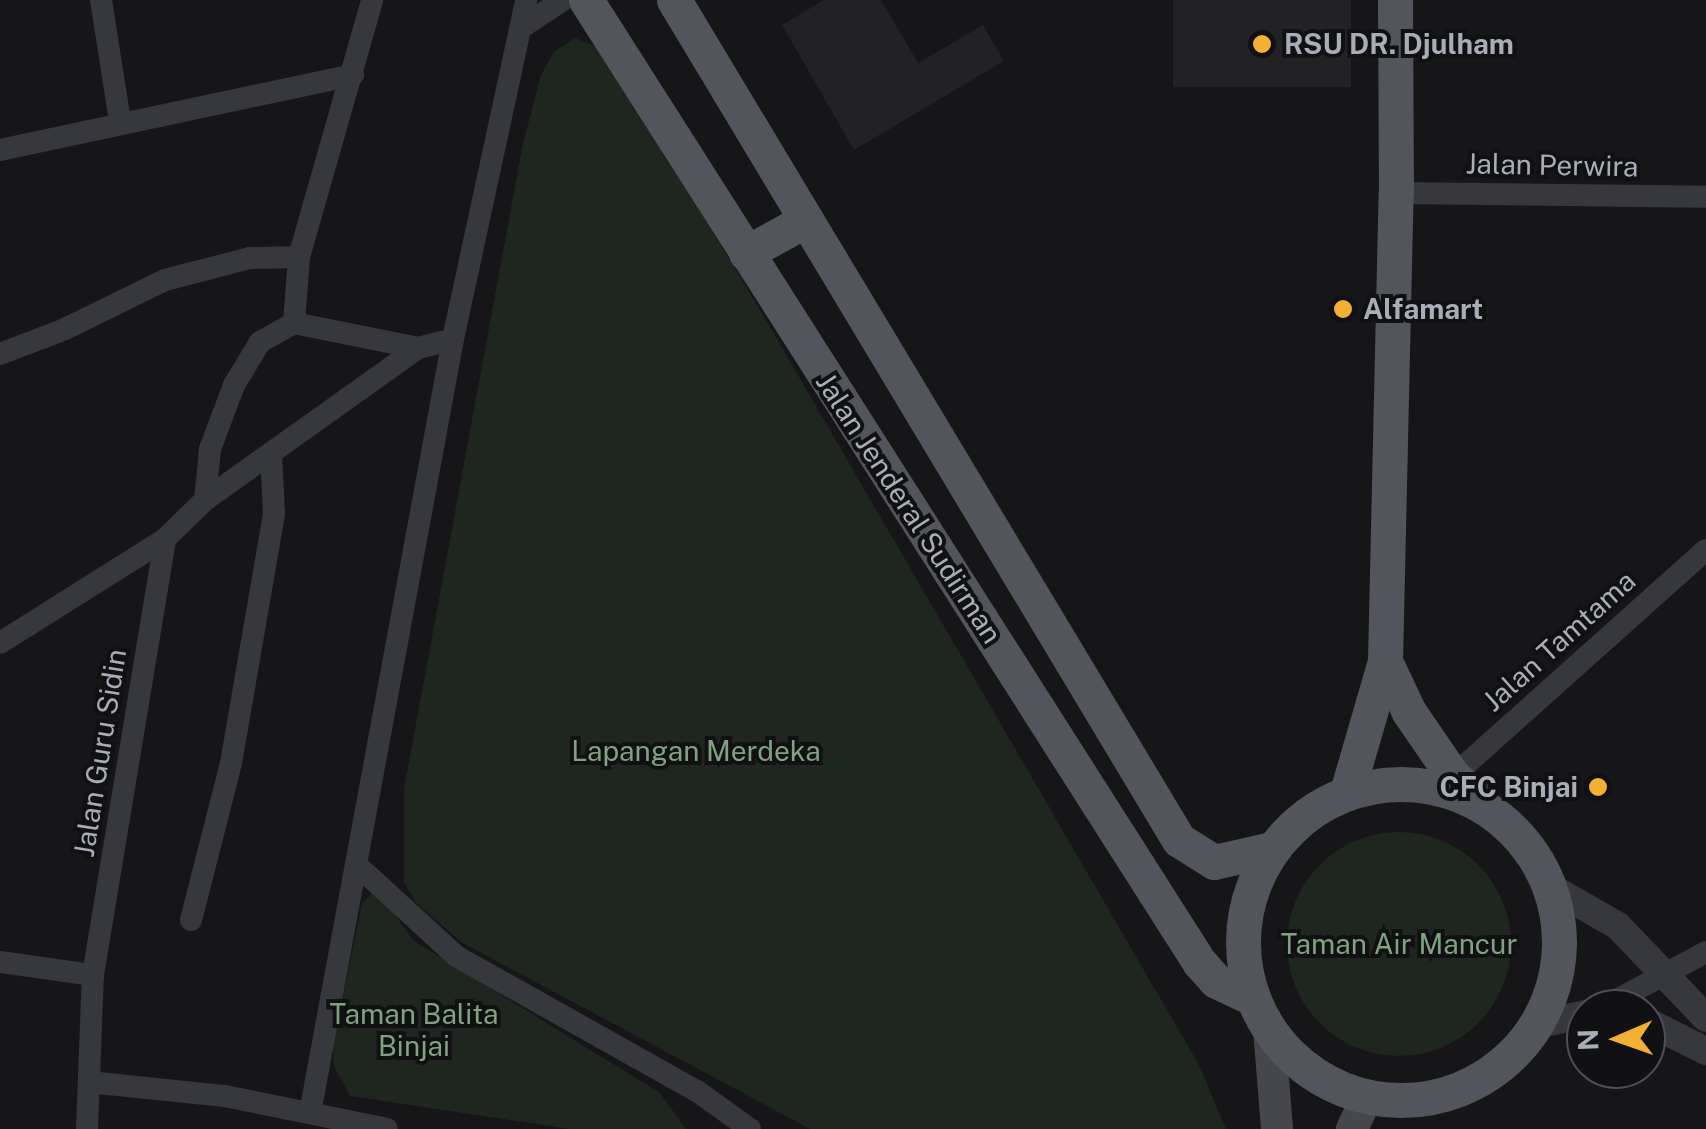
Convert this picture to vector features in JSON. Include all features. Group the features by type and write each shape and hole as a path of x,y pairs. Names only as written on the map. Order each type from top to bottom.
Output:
{"main road":[{"name":"Jalan Jenderal Sudirman","path":"586,0 1198,962 1216,981 1250,997"},
{"name":"Jalan Jenderal Sudirman","path":"674,0 1179,840 1214,862 1272,849"},
{"path":"1346,792 1385,661 1396,193 1395,0"},
{"path":"746,253 806,220"},
{"path":"1385,661 1410,712 1453,776 1496,814 1528,846 1550,886 1560,944 1557,972 1540,1024 1511,1056 1462,1088 1406,1101 1368,1097 1312,1072 1268,1028 1250,997 1244,957 1247,905 1272,849 1316,808 1346,792 1377,784 1424,784 1469,798 1496,814"},
{"path":"1268,1028 1277,1129"},
{"path":"1352,1129 1368,1097"}],"street":[{"path":"101,0 120,122"},
{"path":"294,322 299,257 372,0"},
{"path":"310,1114 359,866 453,339 526,0"},
{"path":"522,27 563,0"},
{"path":"0,150 353,75"},
{"name":"Jalan Perwira","path":"1396,193 1706,197"},
{"path":"0,354 165,280 250,258 299,257"},
{"path":"205,500 210,449 234,385 260,342 294,322 418,348"},
{"path":"0,642 165,540 205,500 418,348 453,339"},
{"path":"191,920 232,763 274,514 271,452"},
{"name":"Jalan Guru Sidin","path":"87,1129 93,975 165,540"},
{"name":"Jalan Tamtama","path":"1453,776 1706,550"},
{"path":"359,866 456,956 697,1091 750,1129"},
{"path":"1550,886 1618,926 1706,1018"},
{"path":"1635,989 1706,952"},
{"path":"0,962 93,975"},
{"path":"1540,1024 1566,1018"},
{"path":"1666,1031 1706,1051"},
{"path":"89,1082 224,1096 387,1129"}],"shaded area":[{"path":"824,0 881,0 918,63 983,25 1004,61 854,150 782,25"},
{"name":"RSU DR. Djulham","path":"1173,0 1351,0 1351,87 1173,87"}],"green space":[{"name":"Lapangan Merdeka","path":"575,38 605,50 1199,1065 1226,1129 810,1129 461,942 416,903 404,882 404,789 523,143 541,75 554,52"},
{"name":"Taman Air Mancur","path":"1399,832 1442,840 1478,865 1503,901 1511,944 1503,987 1478,1023 1442,1048 1399,1056 1356,1048 1320,1023 1295,987 1287,944 1295,901 1320,865 1356,840"},
{"name":"Taman Balita Binjai","path":"376,889 414,941 660,1093 686,1129 570,1129 350,1096 334,1066 333,1044 362,904"}],"place":[{"name":"RSU DR. Djulham","path":"1262,44"},
{"name":"Alfamart","path":"1343,309"},
{"name":"CFC Binjai","path":"1598,787"}]}
